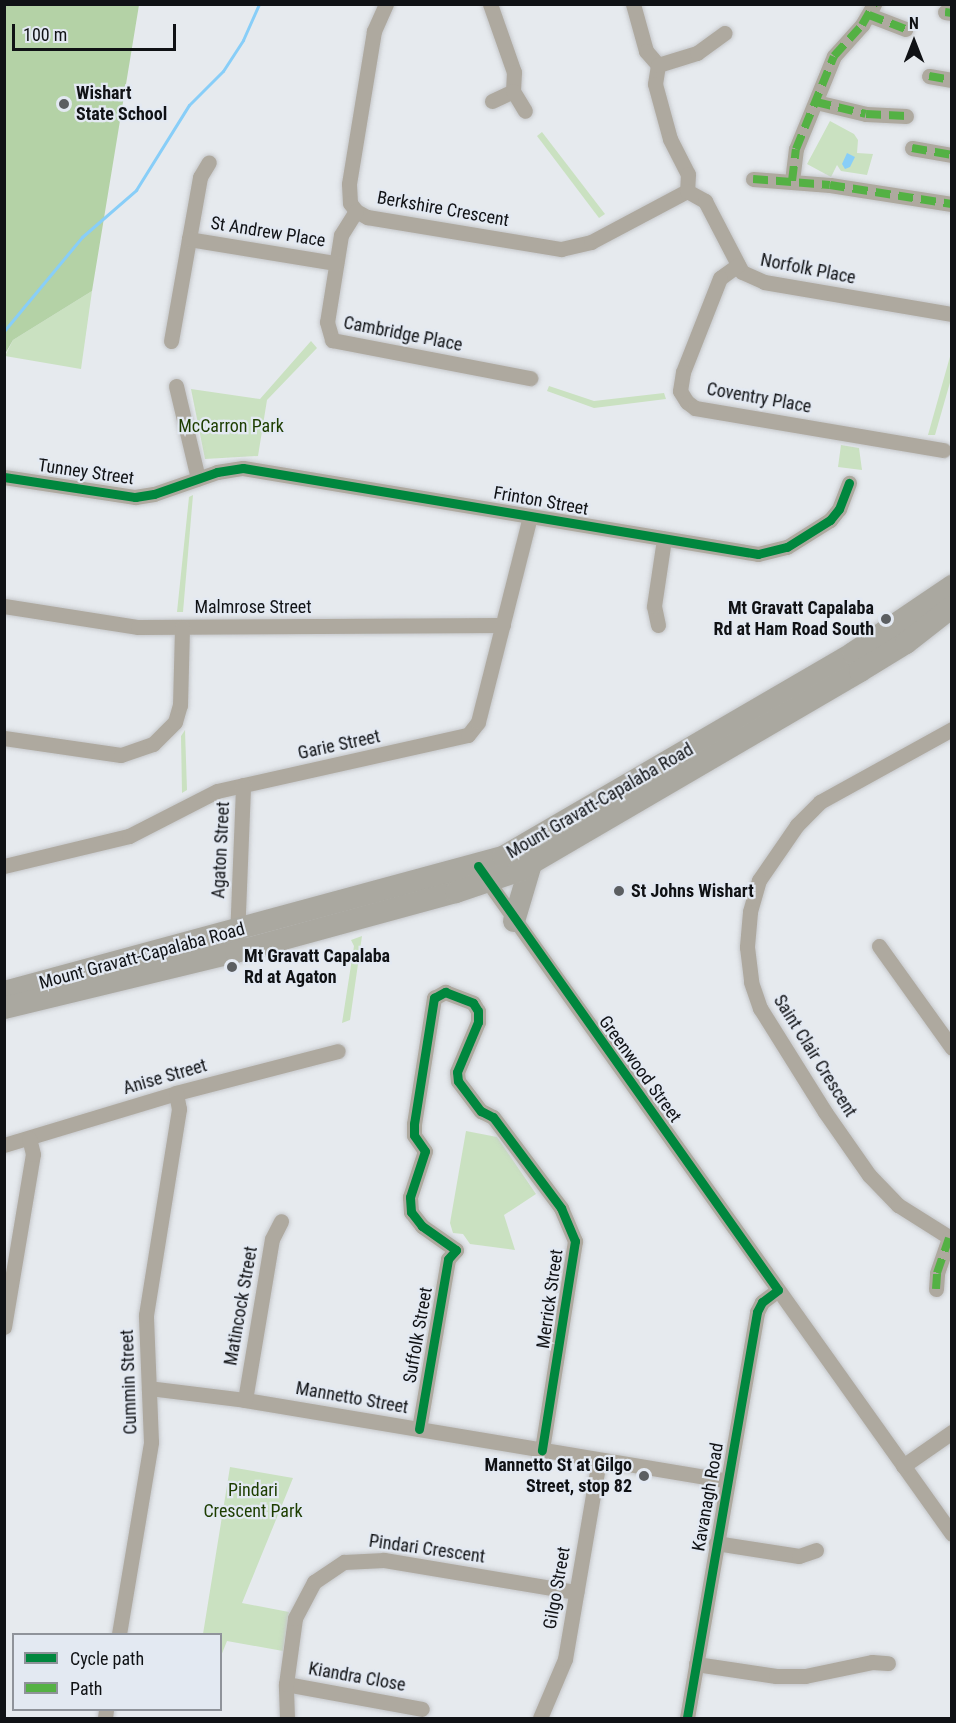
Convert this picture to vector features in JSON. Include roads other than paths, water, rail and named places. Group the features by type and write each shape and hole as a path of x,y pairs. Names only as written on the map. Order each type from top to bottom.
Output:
{"highway":[{"name":"Mount Gravatt-Capalaba Road","path":"483,874 880,637 951,586"},
{"name":"Mount Gravatt-Capalaba Road","path":"4,1008 237,941 483,874 531,864 868,666 951,607"},
{"path":"514,921 531,864"},
{"name":"Mount Gravatt-Capalaba Road","path":"4,992 237,941"}],"street":[{"name":"Berkshire Crescent","path":"386,4 374,31 349,184 350,203 356,211 367,217 561,249 591,242 687,191"},
{"path":"490,4 514,72 513,91 525,111"},
{"path":"633,4 646,51 658,65 655,84 670,139 688,174 687,191"},
{"path":"792,181 796,149 839,46 872,10 905,29"},
{"path":"658,65 697,53 725,33"},
{"path":"929,76 951,80"},
{"path":"492,101 513,91"},
{"path":"816,102 866,114 906,116"},
{"path":"912,148 951,155"},
{"path":"189,239 200,177 209,162"},
{"path":"753,179 792,181 951,204"},
{"name":"Norfolk Place","path":"687,191 705,201 738,265 750,278 951,314"},
{"name":"Cambridge Place","path":"356,211 341,235 327,322 332,340 530,378"},
{"name":"St Andrew Place","path":"171,341 189,239 336,263"},
{"name":"Coventry Place","path":"738,265 720,278 682,372 680,391 687,402 696,408 943,450"},
{"path":"176,386 198,478"},
{"name":"Frinton Street","path":"198,478 243,468 664,539 771,554 830,520 839,509 849,483"},
{"name":"Tunney Street","path":"4,477 135,497 198,478"},
{"name":"Garie Street","path":"4,866 129,836 202,798 243,785 468,735 478,722 530,516"},
{"path":"658,625 654,606 664,539"},
{"name":"Malmrose Street","path":"4,606 138,627 502,625"},
{"path":"4,738 122,755 153,744 175,722 180,705 182,627"},
{"name":"Saint Clair Crescent","path":"950,1239 897,1205 869,1175 825,1112 760,1008 751,982 747,947 750,912 759,880 797,825 820,802 951,729"},
{"name":"Agaton Street","path":"237,941 243,785"},
{"name":"Greenwood Street","path":"483,874 514,921 951,1533"},
{"path":"879,946 951,1048"},
{"name":"Merrick Street","path":"456,1250 422,1226 411,1212 410,1197 425,1151 414,1134 414,1124 435,998 439,992 473,1003 478,1011 478,1022 457,1072 458,1081 481,1112 493,1117 561,1208 575,1241 542,1450"},
{"name":"Anise Street","path":"4,1145 176,1093 338,1051"},
{"name":"Cummin Street","path":"119,1633 151,1442 146,1315 179,1109 176,1093"},
{"path":"4,1327 33,1154 29,1138"},
{"name":"Matincock Street","path":"245,1400 272,1239 281,1221"},
{"path":"936,1289 937,1273 950,1239"},
{"name":"Suffolk Street","path":"419,1429 448,1259 456,1250"},
{"name":"Kavanagh Road","path":"687,1719 757,1312 762,1302 778,1290"},
{"name":"Mannetto Street","path":"149,1388 245,1400 727,1481"},
{"path":"903,1466 951,1432"},
{"name":"Gilgo Street","path":"540,1719 565,1659 599,1461"},
{"path":"717,1543 799,1556 816,1550"},
{"name":"Pindari Crescent","path":"287,1719 286,1684 295,1618 303,1597 321,1575 344,1562 384,1560 576,1592"},
{"path":"696,1664 776,1676 805,1676 872,1662 888,1663"},
{"name":"Kiandra Close","path":"286,1684 422,1709"}],"water":[{"path":"847,153 855,157 850,167 845,169 842,164"}],"waterway":[{"path":"4,331 82,237 136,190 189,105 223,71 243,40 259,4"}],"place":[{"name":"Wishart State School","path":"64,104"},
{"name":"Mt Gravatt Capalaba Rd at Ham Road South","path":"886,619"},
{"name":"St Johns Wishart","path":"619,891"},
{"name":"Mt Gravatt Capalaba Rd at Agaton","path":"232,967"},
{"name":"Mannetto St at Gilgo Street, stop 82","path":"644,1476"}],"park label":[{"name":"McCarron Park","path":"231,426"},
{"name":"Pindari Crescent Park","path":"253,1501"}]}
